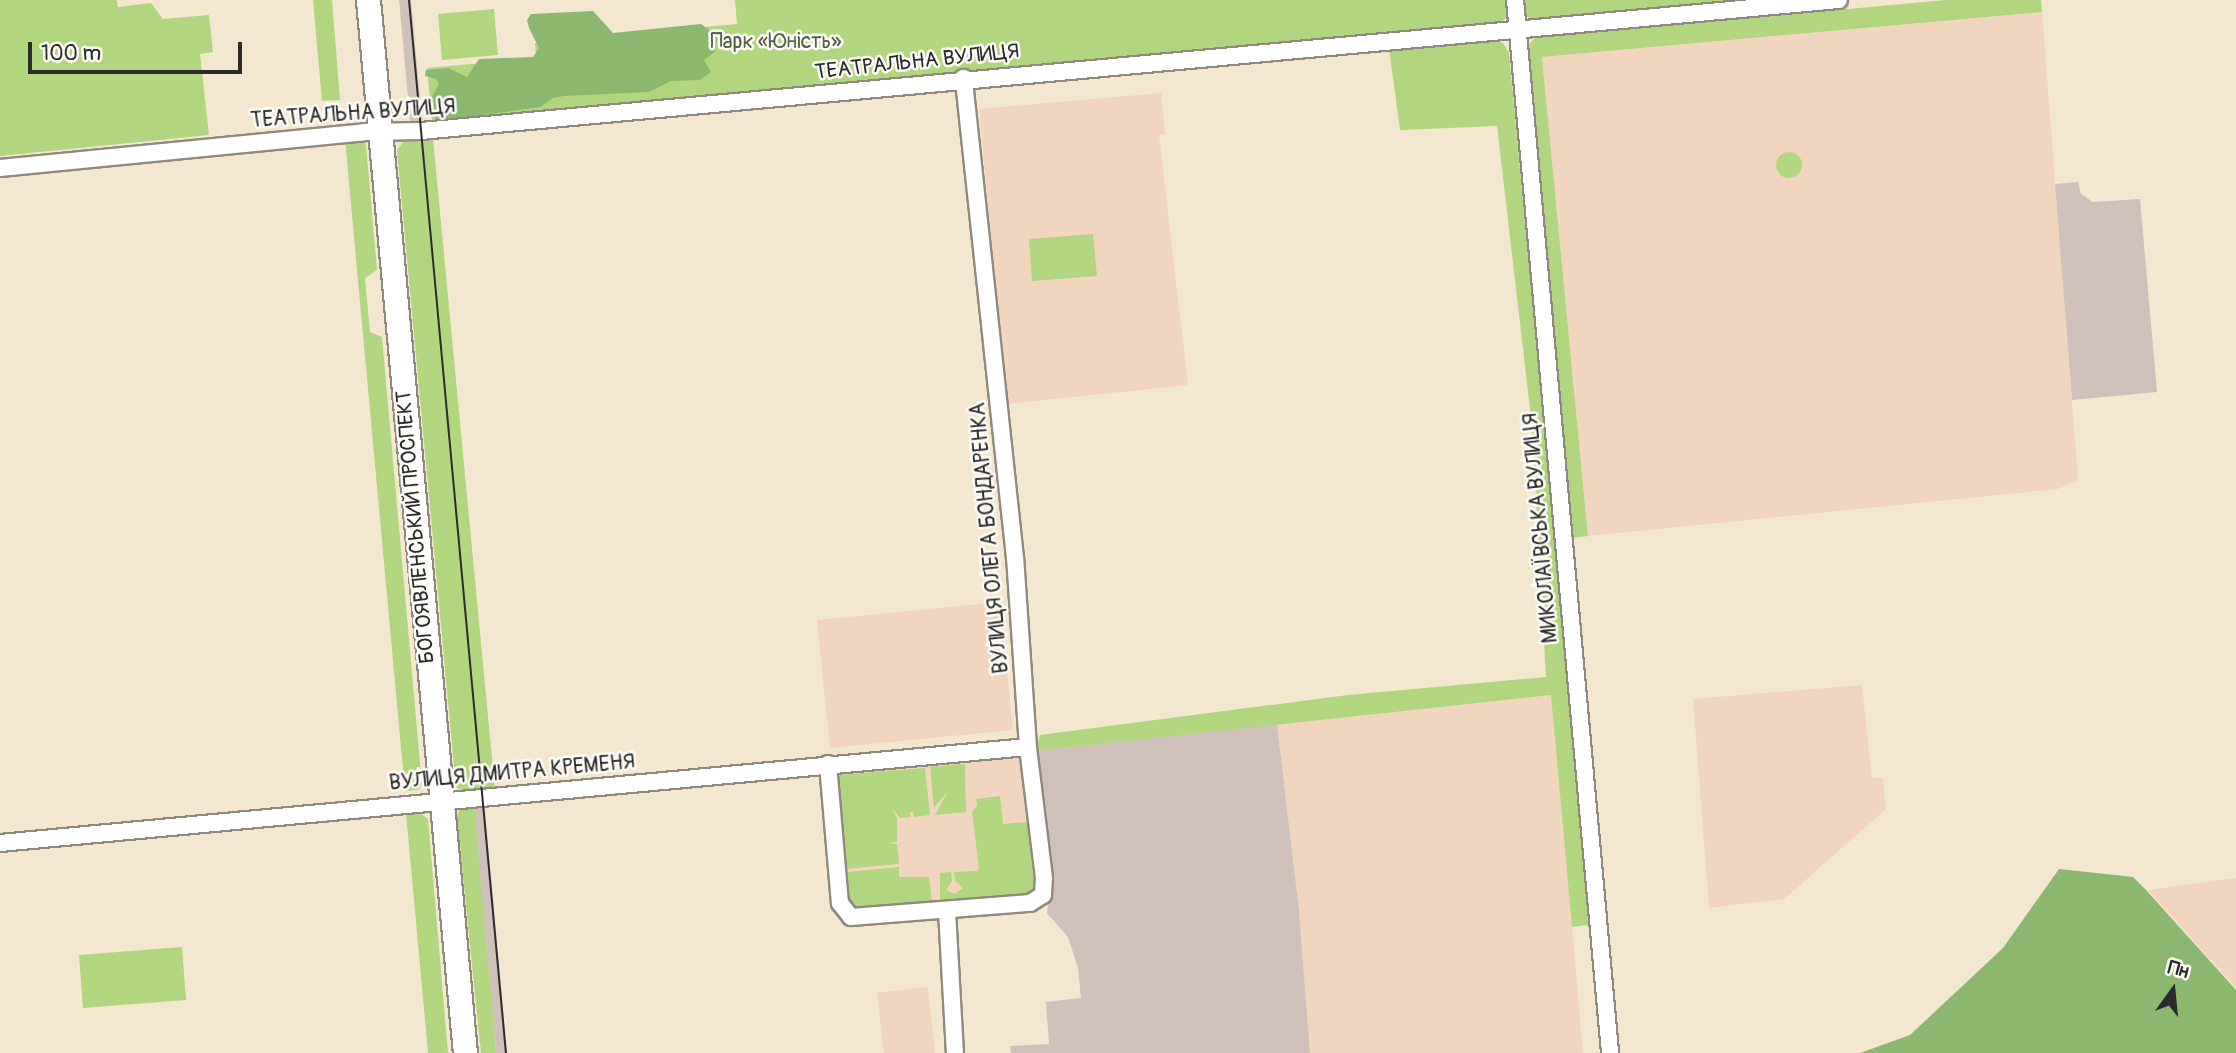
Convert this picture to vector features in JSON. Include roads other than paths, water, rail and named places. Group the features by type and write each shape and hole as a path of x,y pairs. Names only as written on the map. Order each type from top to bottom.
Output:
{"main road":[{"name":"БОГОЯВЛЕНСЬКИЙ ПРОСПЕКТ","path":"368,0 465,1053"}],"street":[{"name":"МИКОЛАЇВСЬКА ВУЛИЦЯ","path":"1515,0 1610,1053"},
{"name":"ТЕАТРАЛЬНА ВУЛИЦЯ","path":"0,168 1839,0"},
{"name":"ВУЛИЦЯ ОЛЕГА БОНДАРЕНКА","path":"828,764 841,903 851,917 1030,903 1043,895 1044,878 1028,747 1015,558 964,78"},
{"name":"ВУЛИЦЯ ДМИТРА КРЕМЕНЯ","path":"0,843 1028,747"},
{"path":"947,911 955,1053"}],"tram line":[{"path":"409,0 506,1053"}],"park label":[{"name":"Парк «Юність»","path":"776,42"}]}
